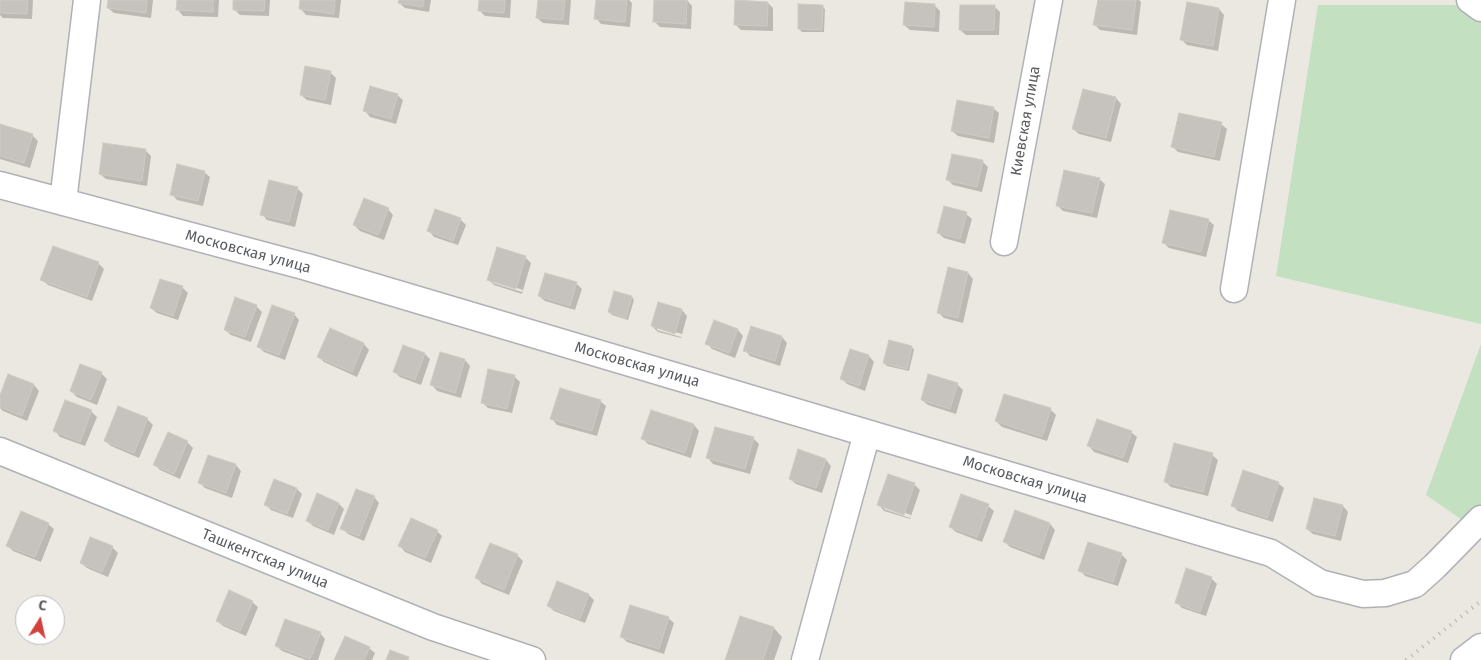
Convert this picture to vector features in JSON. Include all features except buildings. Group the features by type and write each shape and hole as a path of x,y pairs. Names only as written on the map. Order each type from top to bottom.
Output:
{"street":[{"path":"62,202 87,0"},
{"name":"Киевская улица","path":"1004,242 1049,0"},
{"path":"1234,290 1282,0"},
{"path":"1470,0 1481,8"},
{"name":"Московская улица","path":"0,185 307,268 1271,554 1320,583 1363,594 1385,593 1415,584 1481,519"},
{"path":"804,660 867,433"},
{"name":"Ташкентская улица","path":"0,451 433,627 532,660"},
{"path":"1464,660 1481,647"}],"green space":[{"path":"1318,5 1481,5 1481,324 1276,276"},
{"path":"1481,344 1481,533 1426,495"}],"railway":[{"path":"1406,660 1481,601"}]}
